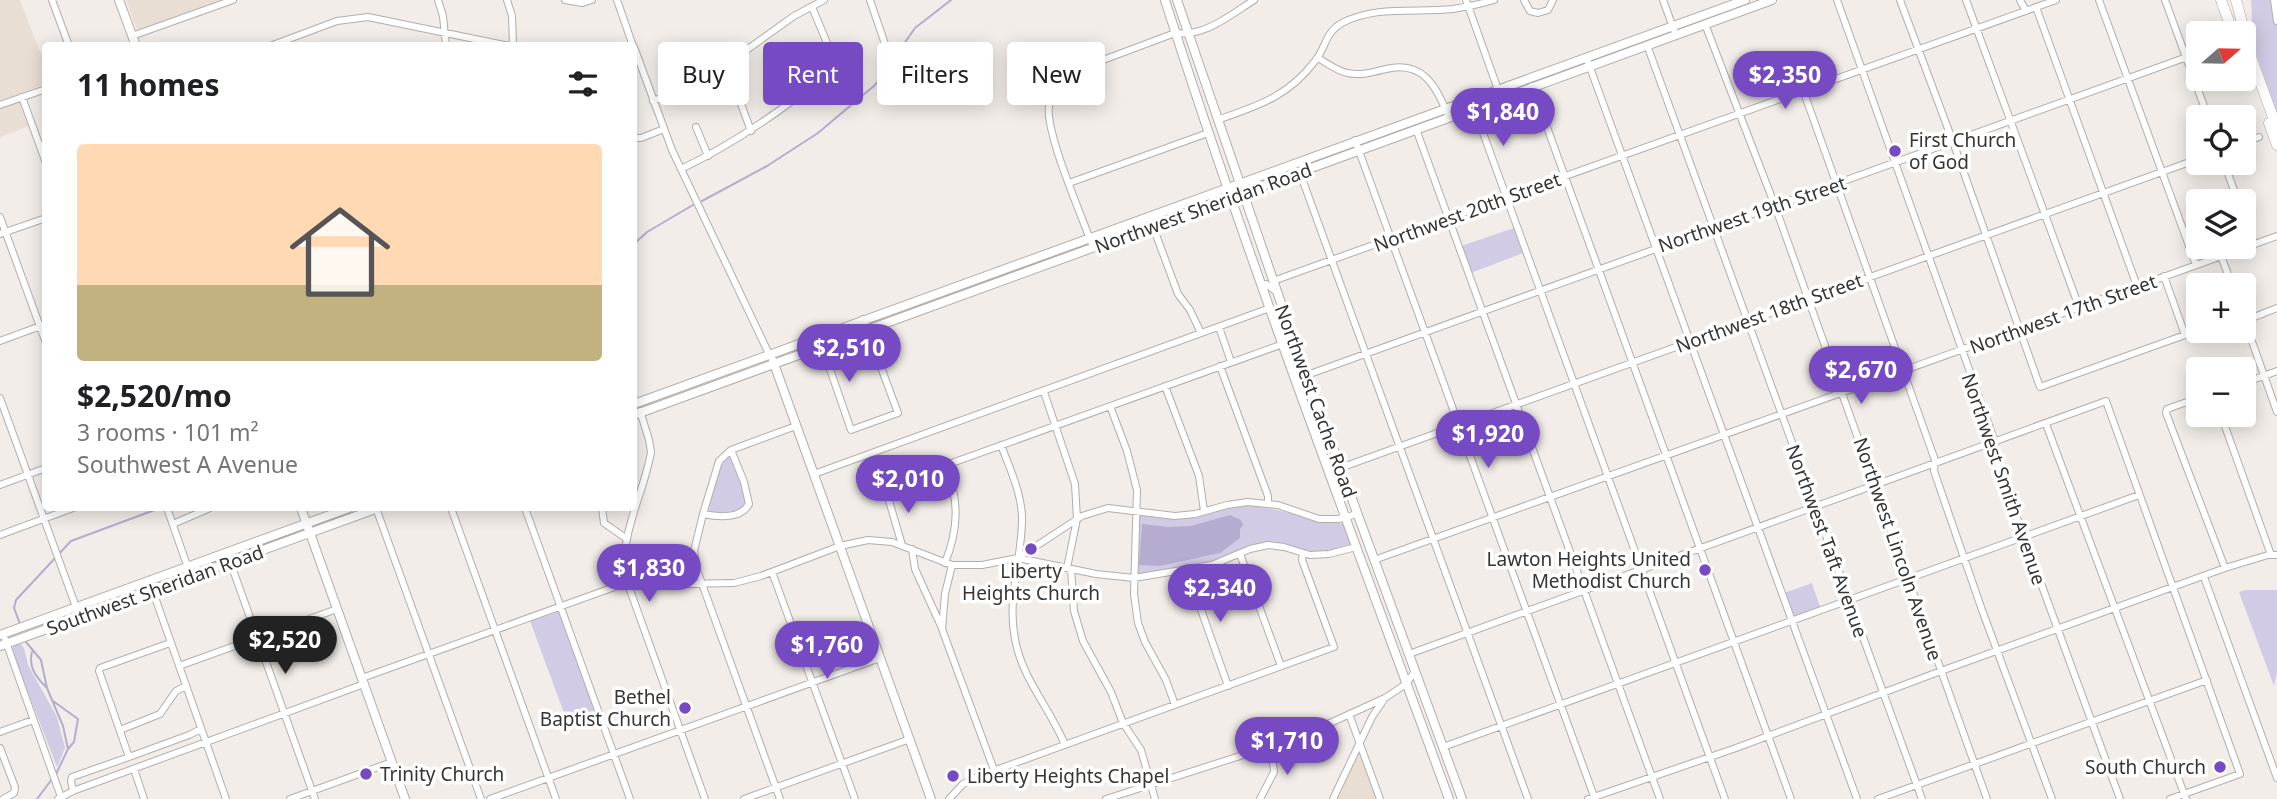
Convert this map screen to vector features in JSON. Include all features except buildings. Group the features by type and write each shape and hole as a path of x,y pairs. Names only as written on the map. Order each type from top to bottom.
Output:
{"highway":[{"path":"2221,0 2231,21"},
{"path":"2229,0 2233,21"},
{"path":"2237,0 2241,22 2277,128"},
{"path":"2256,89 2277,145"}],"main road":[{"path":"119,0 134,42"},
{"name":"Northwest Cache Road","path":"1165,0 1208,133 1270,308 1449,799"},
{"name":"Northwest Cache Road","path":"1177,0 1294,340 1462,799"},
{"name":"Northwest Sheridan Road","path":"637,403 1529,78 1647,45 1745,0"},
{"name":"Northwest Sheridan Road","path":"637,414 1532,87 1588,61 1674,31 1705,24 1731,6 1772,0"},
{"path":"915,312 915,305 957,289 963,283"},
{"path":"885,324 892,317 911,308 912,301"},
{"path":"769,354 932,799"},
{"path":"302,511 405,799"},
{"path":"307,523 341,511"},
{"path":"310,533 369,511"},
{"name":"Southwest Sheridan Road","path":"3,645 80,618 188,568 307,523"},
{"name":"Southwest Sheridan Road","path":"1,635 76,608 230,563 310,533"}],"street":[{"path":"52,0 68,42"},
{"path":"132,36 233,0"},
{"path":"438,0 446,42"},
{"path":"507,0 512,16 511,42"},
{"path":"565,0 582,3 592,0"},
{"path":"617,0 632,42"},
{"path":"653,101 713,74 794,16 824,0"},
{"path":"870,0 884,42"},
{"path":"1093,247 1049,118 1050,102 1056,89 1079,69 1175,33 1188,35 1212,26 1254,0"},
{"path":"1217,120 1285,92 1298,82 1318,58 1325,39 1341,23 1362,15 1388,11 1453,9 1467,3 1494,0"},
{"path":"1524,0 1530,11 1538,13 1548,10 1553,0"},
{"path":"1663,0 1674,31"},
{"name":"Northwest Smith Avenue","path":"1837,0 1995,442 1994,455 2023,537 2120,799"},
{"path":"1900,0 1987,235 2039,387 2185,335 2164,276"},
{"path":"1966,0 2079,307"},
{"path":"2020,0 2025,11"},
{"name":"Northwest 20th Street","path":"1273,281 2056,0"},
{"path":"2099,0 2196,265"},
{"path":"2165,0 2186,57"},
{"path":"2274,0 2277,21"},
{"path":"1467,3 1501,98"},
{"path":"812,7 827,42"},
{"path":"2036,7 2137,286"},
{"path":"281,42 337,21 368,17 487,42"},
{"name":"Northwest Lincoln Avenue","path":"1705,24 1775,206 1987,799"},
{"name":"Northwest Taft Avenue","path":"1647,45 1922,799"},
{"path":"637,57 681,169 769,354"},
{"name":"Northwest 19th Street","path":"1307,374 2186,57"},
{"path":"1318,58 1346,73 1370,73 1408,66 1415,69 1434,85 1449,117"},
{"path":"1588,61 1857,799"},
{"path":"637,74 644,75"},
{"path":"1529,78 1791,799"},
{"path":"0,105 42,90"},
{"path":"1803,90 1935,464 1934,471 1997,651 2052,799"},
{"path":"22,97 42,152"},
{"path":"741,105 751,131"},
{"path":"681,169 751,131 789,105"},
{"path":"1474,108 1725,799"},
{"path":"696,127 708,156"},
{"path":"637,138 664,129"},
{"path":"1416,129 1660,799"},
{"path":"1069,183 1208,133"},
{"path":"1355,140 1593,798 2225,568 2274,555 2226,427"},
{"name":"Northwest 18th Street","path":"1329,472 2186,163"},
{"path":"1300,173 1528,799"},
{"path":"1149,216 1178,294 1191,310 1200,333"},
{"path":"0,217 3,233 42,325 0,341"},
{"path":"3,233 42,219"},
{"name":"Northwest 17th Street","path":"2256,243 2277,236"},
{"name":"Northwest 17th Street","path":"1374,560 1961,352 2213,259"},
{"path":"1262,285 1266,284 1278,294"},
{"path":"814,474 1270,308"},
{"path":"2256,316 2277,308"},
{"path":"821,346 851,430 898,413 863,319"},
{"path":"1219,327 1231,362"},
{"path":"902,545 883,488 1294,340"},
{"path":"2252,343 2277,412"},
{"path":"1220,366 1268,496 1268,504"},
{"path":"2256,378 2277,370"},
{"path":"1165,386 1199,476 1204,512"},
{"path":"1044,392 1075,484 1077,519 1069,569 1074,611 1091,658 1111,692 1123,723 1140,750 1155,799"},
{"path":"0,398 80,618"},
{"path":"1400,666 1409,654 2106,401 2240,774 2185,796 2170,799"},
{"path":"2186,402 2167,409 2166,413 2225,568"},
{"path":"1110,406 1134,473 1137,490 1135,605 1138,623 1175,705"},
{"path":"637,414 649,440 650,452 637,494"},
{"path":"2046,424 2185,796"},
{"path":"780,799 702,585 695,551 719,461 732,450 796,426"},
{"path":"1001,445 1023,519 1012,609 1017,650 1027,678 1055,723 1065,745"},
{"path":"703,514 739,514 746,510 749,504 732,450"},
{"path":"942,629 957,517 954,489 946,465"},
{"path":"0,485 42,469"},
{"path":"1443,747 2139,495"},
{"path":"1,635 60,798 284,714 428,655 620,585 734,583 772,572 840,546 876,540 902,545 949,564 982,565 1018,558 1077,519 1108,508 1175,516 1238,503 1268,504 1318,519 1346,518 1357,514"},
{"path":"0,534 65,511"},
{"path":"168,511 188,568"},
{"path":"173,524 203,511"},
{"path":"378,511 481,799"},
{"path":"452,511 556,799"},
{"path":"526,511 630,799"},
{"path":"602,511 604,523 627,539"},
{"path":"633,511 623,562 628,585 705,799"},
{"path":"1018,558 1069,569 1135,578 1221,563 1268,545 1318,555 1356,547"},
{"path":"912,549 915,569 942,629 994,770"},
{"path":"227,553 314,799"},
{"path":"1240,554 1281,666"},
{"path":"949,799 963,784 994,770 1334,648 1303,554"},
{"path":"1187,570 1228,686"},
{"path":"772,572 855,799"},
{"path":"2204,577 2277,778"},
{"path":"151,586 226,799"},
{"path":"179,666 337,609"},
{"path":"129,757 100,668 170,643"},
{"path":"1394,649 1409,654"},
{"path":"490,799 880,658"},
{"path":"1106,799 1271,746 1349,714 1385,698 1406,684 1415,671"},
{"path":"1878,799 2207,680"},
{"path":"1406,684 1421,689"},
{"path":"120,730 160,715 176,691 186,686"},
{"path":"1333,799 1372,717 1385,698"},
{"path":"1349,714 1380,799"},
{"path":"0,732 33,720"},
{"path":"73,792 72,777 201,729"},
{"path":"744,799 910,739"},
{"path":"1260,799 1275,772 1271,746"},
{"path":"0,748 16,787 14,793 3,799"},
{"path":"290,799 392,762"},
{"path":"134,769 144,799"}],"shaded area":[{"path":"0,0 20,0 40,52 42,51 42,86 18,94 29,126 0,137"},
{"path":"126,0 223,0 137,30"},
{"path":"2251,0 2277,0 2277,114 2256,52 2256,21 2252,20"},
{"path":"1514,228 1523,253 1471,273 1461,246"},
{"path":"731,455 744,488 745,508 738,512 711,512 709,510 718,472"},
{"path":"1241,505 1344,523 1351,544 1324,552 1313,552 1270,542 1217,562 1138,575 1139,514 1177,518 1200,516"},
{"path":"1230,515 1241,520 1243,525 1240,538 1220,553 1160,566 1139,565 1142,524 1191,526"},
{"path":"1812,583 1820,607 1794,616 1784,593"},
{"path":"2277,590 2277,672 2274,686 2239,592"},
{"path":"560,611 596,710 567,721 530,621"},
{"path":"19,642 24,648 28,665 57,717 65,748 57,767 12,651 14,644"},
{"path":"1359,751 1378,799 1336,799 1357,752"}],"waterway":[{"path":"702,201 767,166 818,133 875,85 915,28 951,0"},
{"path":"637,241 647,232 693,205"},
{"path":"20,624 14,608 16,600 71,541 152,511"},
{"path":"26,642 41,660 47,688 63,726 68,749 56,774"},
{"path":"32,652 34,671 46,687"},
{"path":"53,701 78,719 74,742 68,749"},
{"path":"37,799 52,779"}],"place":[{"name":"First Church of God","path":"1895,151"},
{"name":"Liberty Heights Church","path":"1031,549"},
{"name":"Lawton Heights United Methodist Church","path":"1705,570"},
{"name":"Bethel Baptist Church","path":"685,708"},
{"name":"South Church","path":"2220,767"},
{"name":"Trinity Church","path":"366,774"},
{"name":"Liberty Heights Chapel","path":"953,776"}]}
